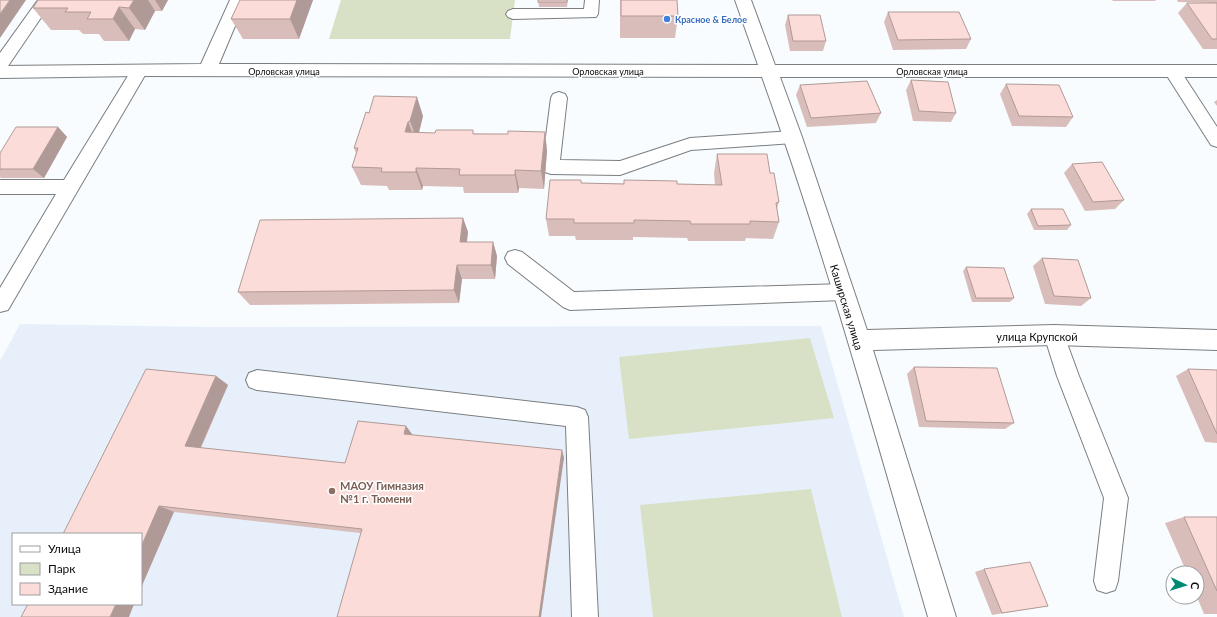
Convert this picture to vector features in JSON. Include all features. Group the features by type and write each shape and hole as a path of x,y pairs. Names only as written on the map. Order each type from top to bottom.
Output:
{"street":[{"path":"207,71 238,0"},
{"name":"Каширская улица","path":"743,0 767,71 793,137 844,292 857,340 942,617"},
{"name":"Орловская улица","path":"0,72 140,70 1217,71"},
{"name":"улица Крупской","path":"857,340 1054,335 1217,340"}],"lane":[{"path":"0,65 46,0"},
{"path":"513,14 591,14 592,0"},
{"path":"1,304 69,186 140,70"},
{"path":"1172,71 1217,140"},
{"path":"558,98 551,167 620,168 690,144 793,137"},
{"path":"0,187 69,186"},
{"path":"515,258 570,301 844,292"},
{"path":"1054,335 1068,376 1116,498 1106,580"},
{"path":"257,380 577,417 585,617"}],"shaded area":[{"path":"20,324 209,327 821,326 904,617 0,617 0,361"}],"green space":[{"path":"341,0 515,0 510,39 329,39"},
{"path":"810,338 834,418 629,439 619,357"},
{"path":"811,489 842,617 653,617 640,505"}],"building":[{"path":"0,0 10,0 0,14"},
{"path":"38,0 134,0 129,8 119,7 113,19 87,19 91,12 65,12 68,8 33,8"},
{"path":"240,0 297,0 290,19 231,19"},
{"path":"538,0 567,0 567,2 538,2"},
{"path":"621,0 677,0 678,16 621,16"},
{"path":"1187,3 1217,3 1217,39 1212,39"},
{"path":"888,12 959,12 971,39 898,40"},
{"path":"788,15 820,15 826,41 793,41"},
{"path":"911,80 948,82 956,113 919,111"},
{"path":"867,81 881,113 811,118 800,85"},
{"path":"1006,84 1059,85 1073,117 1019,116"},
{"path":"374,96 417,97 405,132 435,133 436,130 473,130 473,134 508,134 508,131 545,132 541,171 515,170 515,175 459,175 460,169 416,168 416,172 381,172 382,168 352,167 358,148 354,148 366,112 369,113"},
{"path":"16,127 58,127 33,169 0,169 0,153"},
{"path":"717,154 767,154 770,173 774,173 779,202 776,203 779,222 750,221 750,224 691,224 690,221 634,220 634,223 574,223 574,219 546,219 550,180 581,180 581,183 624,184 624,180 677,181 677,184 722,185"},
{"path":"1102,162 1124,200 1093,202 1072,164"},
{"path":"1031,209 1063,209 1071,225 1038,226"},
{"path":"463,218 460,242 493,242 491,265 457,265 454,290 238,292 260,220"},
{"path":"1042,258 1078,260 1091,298 1054,296"},
{"path":"966,267 1004,268 1014,298 976,298"},
{"path":"914,367 997,368 1014,423 926,421"},
{"name":"МАОУ Гимназия №1 г. Тюмени","path":"146,369 216,376 185,446 345,463 358,421 406,426 404,434 562,450 539,617 337,617 362,529 159,506 142,545 142,533 64,533"},
{"path":"1188,369 1217,370 1217,434"},
{"path":"1184,517 1217,517 1217,591"},
{"path":"1030,562 1048,606 1002,613 984,569"},
{"path":"27,605 116,605 110,617 21,617"}],"place":[{"name":"Красное & Белое","path":"667,19"},
{"name":"МАОУ Гимназия №1 г. Тюмени","path":"332,491"}]}
